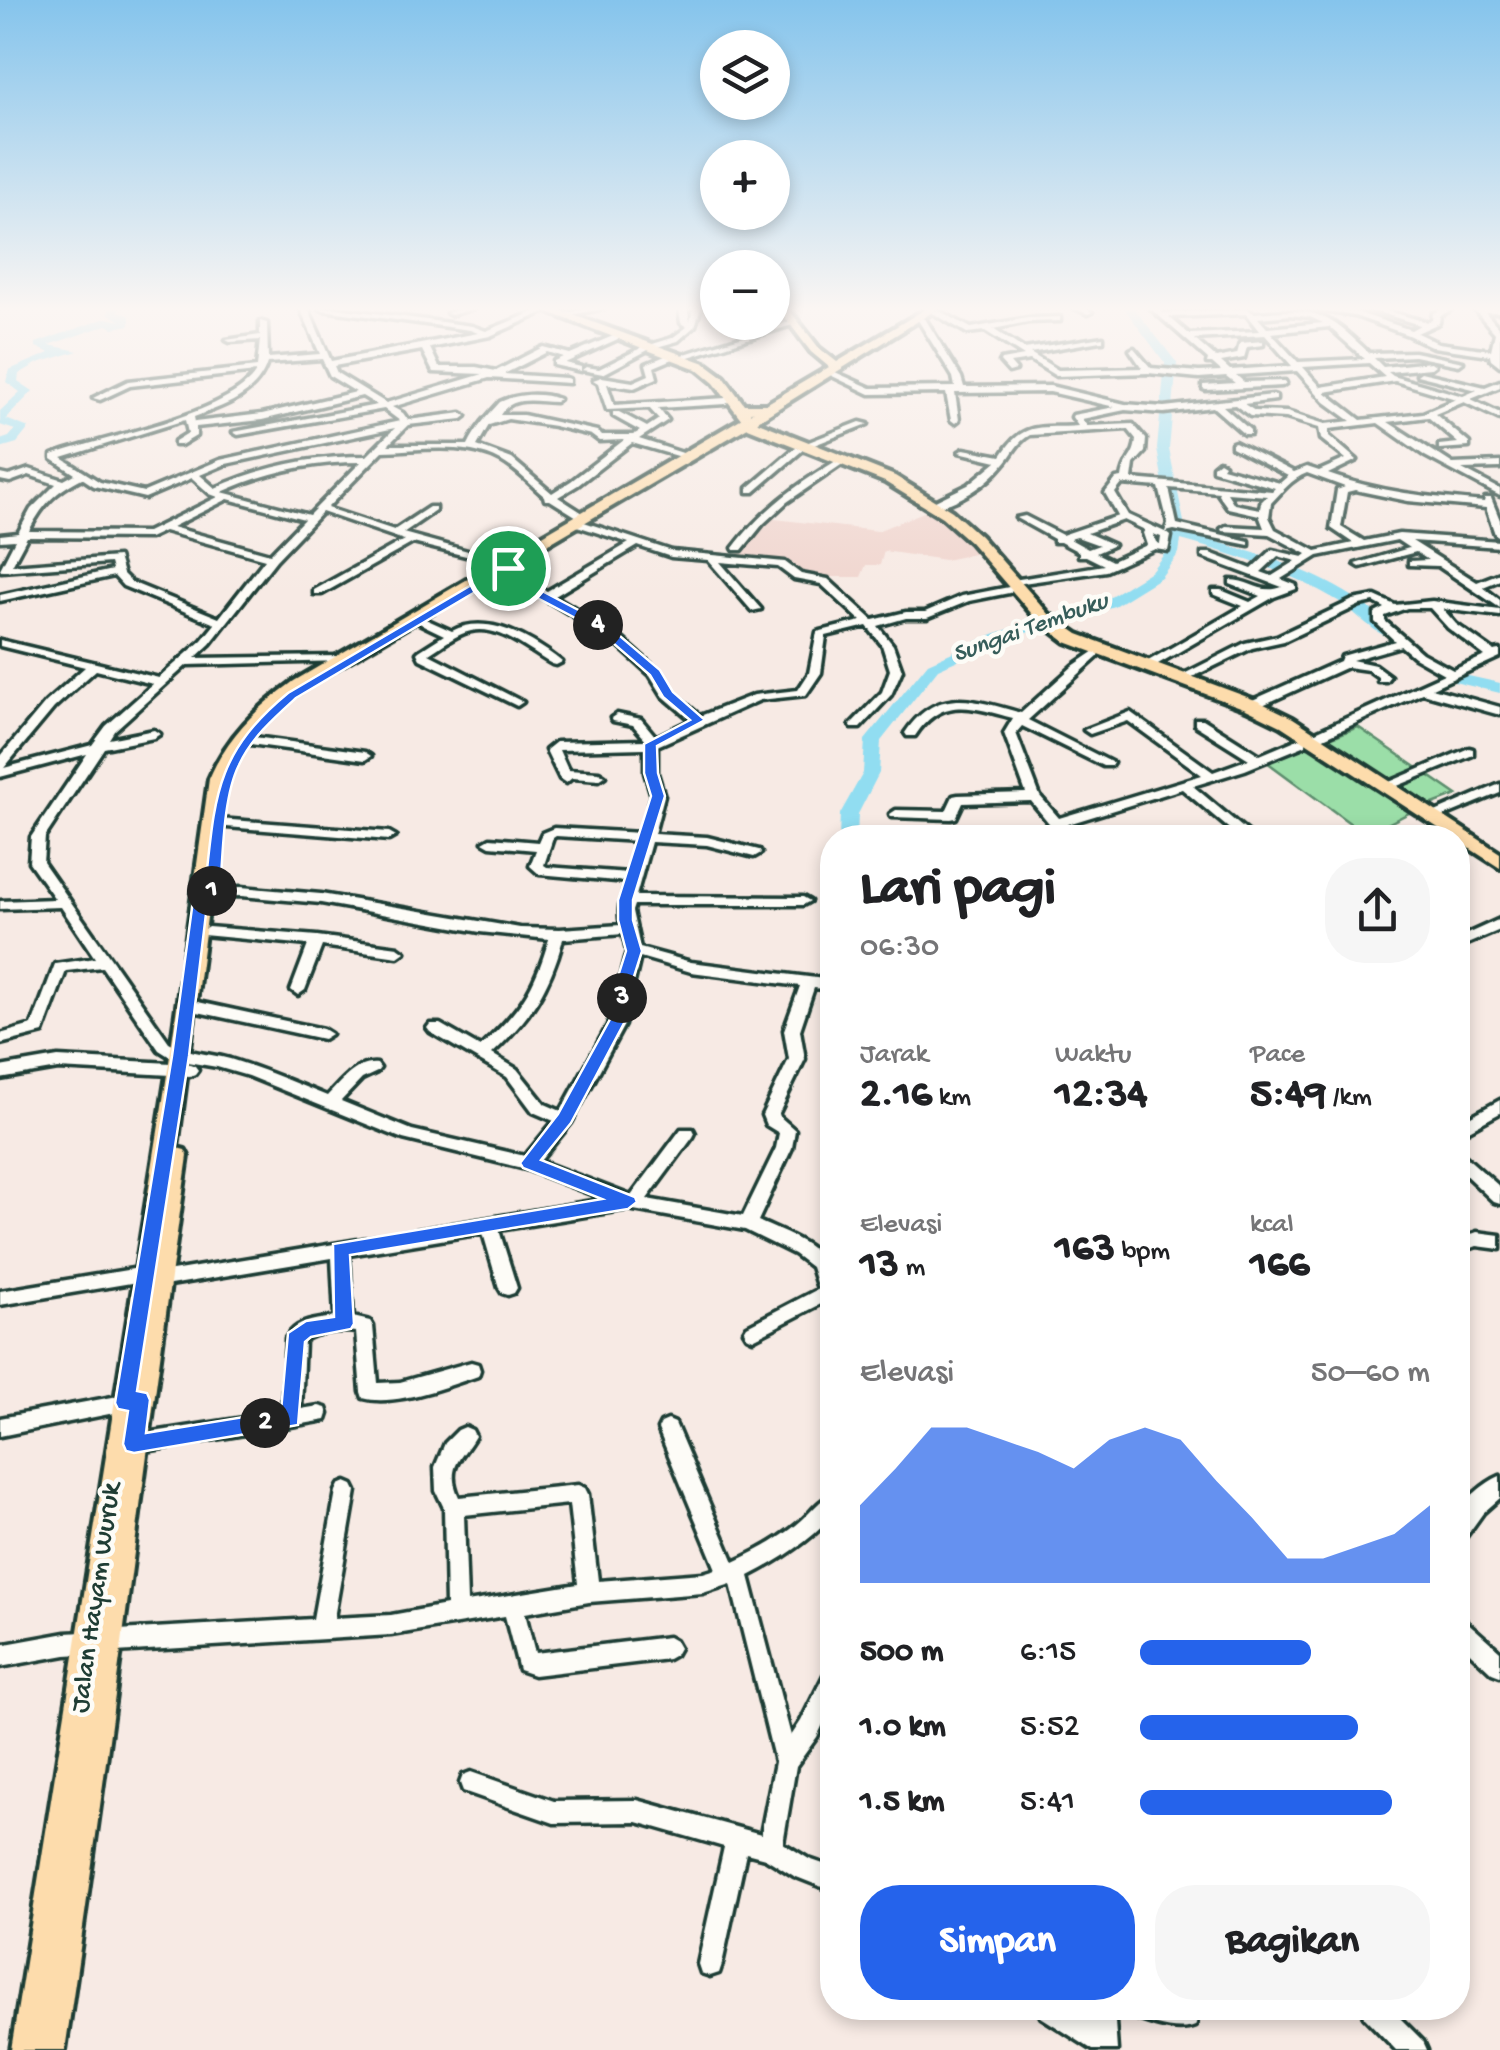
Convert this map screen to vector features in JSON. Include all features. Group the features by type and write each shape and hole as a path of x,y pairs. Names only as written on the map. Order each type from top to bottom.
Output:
{"highway":[{"path":"730,404 742,418 903,490 964,532"},
{"path":"742,418 767,407"},
{"path":"802,447 934,505 964,532 1044,623 1094,654 1147,666 1252,704 1445,825"},
{"path":"1044,623 1307,740"},
{"path":"1388,792 1428,825"},
{"path":"1470,842 1500,862"},
{"path":"1470,855 1500,876"}],"main road":[{"path":"742,418 770,404"},
{"path":"767,407 773,404"},
{"name":"Jalan Hayam Wuruk","path":"48,2050 133,1401 185,1063 217,779 229,751 270,704 582,521 742,418"},
{"name":"Jalan Hayam Wuruk","path":"582,521 742,418"},
{"name":"Jalan Hayam Wuruk","path":"185,1063 198,1007 208,932 207,892 231,765 247,740 292,696 501,569"},
{"name":"Jalan Hayam Wuruk","path":"28,2050 134,1444 133,1401"}],"street":[{"path":"223,404 190,420 55,458 98,484 145,495 223,462 405,423 462,416"},
{"path":"190,420 262,417 321,404"},
{"path":"382,404 405,423"},
{"path":"238,432 394,404"},
{"path":"470,450 501,404"},
{"path":"609,404 610,408 651,405 742,418"},
{"path":"955,404 955,420"},
{"path":"1108,404 1125,408"},
{"path":"1085,430 1078,415 1125,408 1169,410 1239,404 1253,414 1286,414 1324,427 1430,414 1453,404"},
{"path":"1336,404 1358,422"},
{"path":"1474,404 1500,416"},
{"path":"651,405 664,420"},
{"path":"1217,406 1246,432"},
{"path":"548,498 584,478 631,438 685,412"},
{"path":"616,414 646,431"},
{"path":"1430,414 1466,445 1442,448"},
{"path":"494,418 546,420 594,433 599,438 631,438 687,456"},
{"path":"178,443 193,434 190,420"},
{"path":"1380,420 1499,492"},
{"path":"185,1063 164,1046 61,903 36,862 34,849 97,747 120,719 186,662 272,558 405,423"},
{"path":"751,490 802,447 863,424"},
{"path":"934,505 962,494 1004,458 1024,433 1125,426 1136,431 1141,439 1140,452 1129,463 1127,480"},
{"path":"1321,474 1352,460 1324,437 1324,427"},
{"path":"1236,445 1294,475"},
{"path":"380,448 470,450 501,456 548,498 582,521 635,544 711,558 781,564 798,577 824,581 870,623 887,646 896,670 886,692 856,725"},
{"path":"964,452 1004,458"},
{"path":"213,492 274,467 331,458 370,459"},
{"path":"738,548 765,515 798,488 840,463"},
{"path":"1219,464 1216,466 1221,470 1280,490"},
{"path":"1451,466 1500,465"},
{"path":"1271,530 1264,514 1266,502 1294,475 1307,470 1355,488 1491,506"},
{"path":"0,477 9,479 29,472 64,483"},
{"path":"1172,484 1191,472"},
{"path":"192,474 225,497 315,513 501,569 621,642 656,673 668,694 699,720"},
{"path":"0,596 6,569 34,512 64,483 82,475"},
{"path":"1245,543 1172,529 1151,530 1124,517 1110,493 1119,480 1280,490"},
{"path":"1480,482 1500,534"},
{"path":"599,776 565,777 552,750 558,745 652,743 758,697 802,693 808,689 820,658 819,636 906,614 927,616 966,598 1109,567 1154,546 1164,549 1172,529 1172,484"},
{"path":"1355,488 1342,490 1336,525 1363,544"},
{"path":"1223,494 1231,506 1264,514"},
{"path":"0,596 120,557 149,535 225,497"},
{"path":"395,534 432,510"},
{"path":"1058,540 1124,517"},
{"path":"1021,518 1109,567"},
{"path":"1215,535 1220,528 1271,530 1315,554"},
{"path":"166,529 272,558"},
{"path":"1151,530 1148,532 1154,546"},
{"path":"1079,534 1109,546 1084,554"},
{"path":"0,538 149,535"},
{"path":"1399,537 1476,586 1500,609"},
{"path":"1274,579 1315,554 1399,537 1500,544"},
{"path":"318,592 412,540"},
{"path":"547,596 635,544"},
{"path":"1258,549 1270,559 1303,560"},
{"path":"1360,564 1417,549"},
{"path":"1147,666 1250,604 1292,588 1206,555"},
{"path":"6,569 120,557"},
{"path":"120,557 127,584 220,622"},
{"path":"711,558 756,609"},
{"path":"1255,572 1270,559"},
{"path":"1412,564 1440,563"},
{"path":"1476,586 1500,576"},
{"path":"1234,582 1270,595"},
{"path":"1218,592 1250,604"},
{"path":"1182,678 1249,645 1280,639 1352,605 1376,599 1391,607"},
{"path":"1452,674 1401,643 1378,620 1380,613 1391,607 1431,602 1500,609"},
{"path":"1431,602 1452,626 1496,654"},
{"path":"421,620 452,635"},
{"path":"517,702 424,657 423,653 467,626 483,624 556,662"},
{"path":"1346,663 1346,658 1354,654 1401,643"},
{"path":"1,644 160,682"},
{"path":"1094,654 1072,669 1048,698 1019,719 1010,733 1034,798 1055,824 1258,760 1496,654"},
{"path":"186,662 341,659"},
{"path":"1252,704 1346,663 1371,667 1382,678"},
{"path":"0,769 50,705 92,667"},
{"path":"1421,689 1500,712"},
{"path":"911,733 926,713 955,702 1019,719 1106,762"},
{"path":"1090,730 1130,716 1210,776"},
{"path":"529,1163 565,1119 620,1018 623,986 634,951 627,929 626,900 658,796 651,773 652,743 637,722 617,718"},
{"path":"1199,722 1258,760"},
{"path":"0,769 154,734"},
{"path":"247,740 365,756"},
{"path":"1388,792 1469,752"},
{"path":"1184,785 1233,825"},
{"path":"1432,816 1500,788"},
{"path":"896,814 952,815 958,799 1034,798"},
{"path":"220,823 389,836"},
{"path":"632,878 541,870 538,866 547,836 554,832 714,842 754,853"},
{"path":"490,842 543,846"},
{"path":"207,892 337,902 518,933 627,929"},
{"path":"626,900 803,901"},
{"path":"0,905 61,903"},
{"path":"1470,938 1500,924"},
{"path":"208,932 398,952"},
{"path":"482,1054 532,1006 557,934"},
{"path":"298,990 317,941"},
{"path":"634,951 692,967 820,984"},
{"path":"0,1040 38,1029 60,967 106,962"},
{"path":"748,1224 784,1148 787,1130 772,1121 770,1115 797,1059 792,1030 808,983"},
{"path":"198,1007 323,1034"},
{"path":"435,1028 518,1078 539,1108 565,1119"},
{"path":"0,1073 58,1063 235,1065 447,1146 529,1163 631,1203 748,1224 808,1254 820,1268"},
{"path":"329,1104 357,1074 372,1068"},
{"path":"1470,1123 1500,1106"},
{"path":"0,1298 631,1203 687,1134"},
{"path":"1470,1169 1500,1197"},
{"path":"489,1225 508,1288"},
{"path":"1470,1241 1500,1242"},
{"path":"340,1249 344,1324"},
{"path":"753,1331 820,1297"},
{"path":"290,1419 295,1338 306,1330 344,1324 364,1326 372,1394 471,1370"},
{"path":"0,1427 133,1401"},
{"path":"134,1444 319,1414"},
{"path":"668,1429 734,1573 786,1762"},
{"path":"457,1613 454,1507 446,1491 446,1467 452,1449 466,1436"},
{"path":"1470,1502 1500,1484"},
{"path":"322,1629 346,1490"},
{"path":"454,1507 578,1494 589,1592"},
{"path":"0,1656 101,1642 390,1625 589,1592 670,1587 734,1573 808,1528 820,1516"},
{"path":"512,1603 527,1662 668,1648"},
{"path":"1470,1638 1500,1665"},
{"path":"770,1848 786,1762 820,1707"},
{"path":"471,1783 554,1812 637,1811 737,1842 770,1848 820,1875"},
{"path":"710,1964 737,1842"},
{"path":"1067,2020 1105,2046"},
{"path":"1103,2020 1105,2046"},
{"path":"1385,2020 1414,2050"}],"shaded area":[{"path":"924,512 937,514 978,553 945,560 884,551 880,565 866,565 861,577 794,575 788,563 737,555 766,518 877,531"}],"green space":[{"path":"1358,727 1457,795 1386,825 1352,825 1267,762"}],"waterway":[{"path":"0,418 14,404"},
{"name":"Sungai Tembuku","path":"1167,404 1163,449 1177,522 1175,534"},
{"path":"0,421 23,428 13,440 0,444"},
{"name":"Sungai Tembuku","path":"849,825 849,814 871,773 873,740 933,666 998,637 1109,603 1156,574 1172,553 1175,534"},
{"path":"1175,534 1262,560 1318,584 1369,615 1392,635"},
{"path":"1455,678 1500,688"}],"route":[{"path":"508,568 499,574 292,696 265,718 231,765 212,892 201,893 180,1056 125,1403 140,1400 134,1444 290,1419 295,1338 306,1330 344,1324 340,1249 628,1202 529,1163 565,1119 622,1012 623,986 634,951 625,920 626,900 658,796 651,773 651,744 699,720 678,705 656,673 602,628 534,588 516,581 499,574 492,571 504,564 511,566 508,568"}]}
